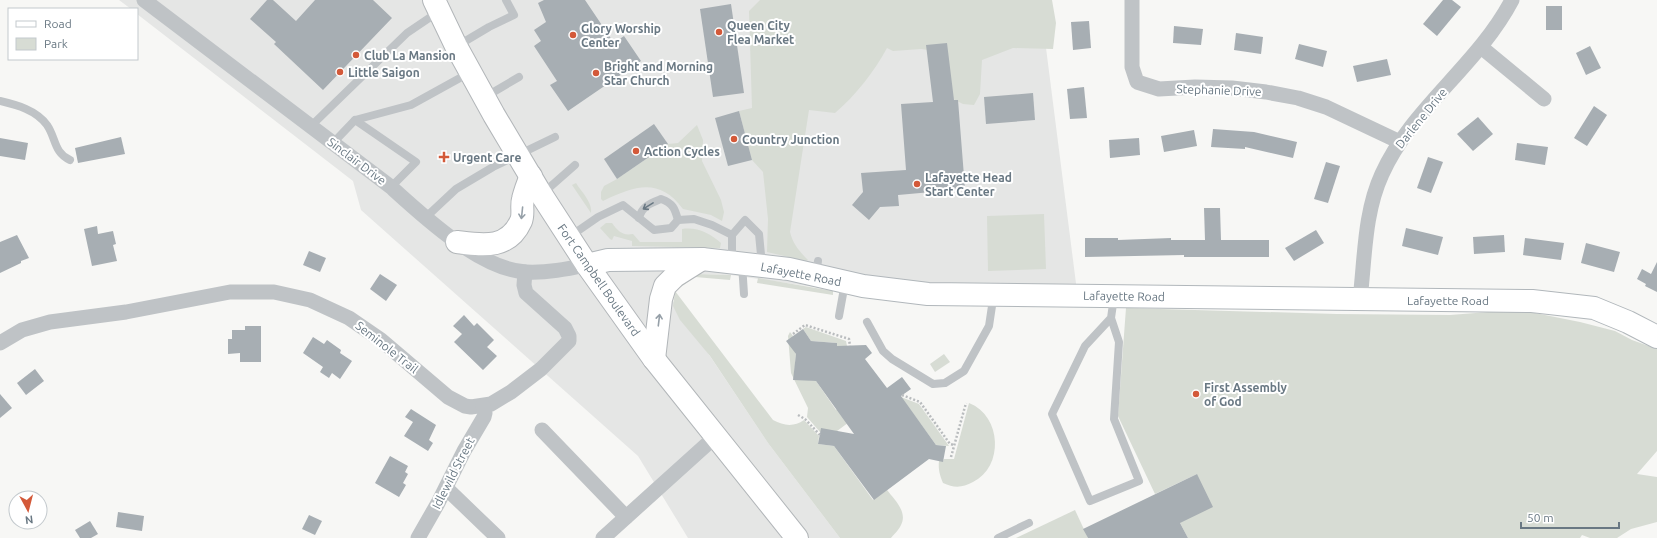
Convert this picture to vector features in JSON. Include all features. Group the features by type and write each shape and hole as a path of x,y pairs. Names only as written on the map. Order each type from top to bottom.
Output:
{"main road":[{"name":"Fort Campbell Boulevard","path":"437,5 456,46 484,97 536,185 587,265 654,359 797,538"},
{"path":"457,242 489,246 503,241 514,232 521,220 522,200 536,185"},
{"name":"Lafayette Road","path":"587,265 608,260 702,259 745,264 817,268 846,282 928,294 1532,301 1594,308 1628,322 1657,337"},
{"path":"654,359 661,299 665,286 674,276 702,259"}],"street":[{"name":"Sinclair Drive","path":"144,0 391,187 425,218 457,242 493,263 525,272 566,270 587,265"},
{"name":"Stephanie Drive","path":"1132,0 1132,67 1137,82 1159,89 1195,87 1232,88 1298,98 1326,107 1400,142"},
{"name":"Darlene Drive","path":"1360,299 1369,213 1382,174 1400,142 1481,47 1512,0"},
{"path":"1481,47 1544,99"},
{"name":"Seminole Trail","path":"0,343 22,330 50,322 126,312 230,292 274,292 310,300 349,318 376,336 448,397 465,406 483,406 492,404 524,383 556,355 569,341 569,336 565,328 526,293 524,289 525,272"},
{"name":"Idlewild Street","path":"418,538 446,488 464,451 484,417 485,413 483,406"},
{"path":"542,430 626,517"},
{"path":"603,538 716,436"},
{"path":"446,488 498,538"}],"lane":[{"path":"456,46 514,14 506,0"},
{"path":"311,126 437,5"},
{"path":"333,143 355,120 411,105 470,72"},
{"path":"484,97 520,77"},
{"path":"0,101 15,105 39,116 47,126 59,152 63,157 70,160"},
{"path":"355,120 416,162 391,187"},
{"path":"425,218 456,189 518,155 555,138"},
{"path":"536,185 575,165"},
{"path":"640,218 641,210 661,199 669,202 674,207 678,220"},
{"path":"569,238 598,217 623,205 654,230 671,228 678,220 694,219 712,225 732,235 745,264"},
{"path":"732,235 746,220 759,234 745,264 744,294"},
{"path":"839,316 846,282"},
{"path":"866,322 883,351 892,359 933,384 945,383 964,371 989,326 992,306 991,295"},
{"path":"1111,318 1085,346 1052,414 1090,501 1139,481 1114,419 1119,342 1111,318 1114,296"},
{"path":"998,538 1029,523"}],"path":[{"path":"793,334 805,325 849,339 850,346"},
{"path":"902,395 920,402 950,444 954,445"},
{"path":"951,457 966,403"},
{"path":"798,415 805,419 820,435"}],"shaded area":[{"path":"119,0 895,0 1045,40 1079,307 931,304 731,275 697,274 679,280 673,301 768,443 840,538 688,538 638,456 361,210 353,181 138,15 138,8 130,8"}],"green space":[{"path":"760,0 1052,0 1056,23 1053,49 1013,48 982,60 980,94 974,105 963,104 945,95 936,51 921,49 893,51 887,48 864,83 835,113 809,110 790,232 797,247 808,260 806,261 767,252 768,219 763,172 752,160 739,111 752,108 749,11"},
{"path":"697,125 703,140 702,161 721,200 724,212 722,221 711,215 683,209 665,192 656,188 646,187 626,191 603,201 601,199 601,192 604,186 617,179 668,144 678,143"},
{"path":"576,183 590,205 591,213 572,185"},
{"path":"1044,214 1046,269 988,271 987,216"},
{"path":"606,223 612,223 618,231 623,234 633,234 640,242 682,242 682,229 693,229 712,236 721,243 720,248 632,246 632,241 614,236 612,240 610,239 600,228"},
{"path":"697,274 731,275 730,280 695,277 675,291 773,420 781,424 793,425 804,420 819,436 818,444 834,446 873,500 887,490 899,506 903,515 903,520 900,527 891,538 840,538 768,443 710,356 680,320 673,306 675,292 670,291"},
{"path":"758,278 833,291 833,295 757,283"},
{"path":"1126,308 1337,314 1450,315 1501,311 1535,313 1615,331 1632,340 1657,349 1657,451 1637,474 1657,477 1657,522 1631,529 1617,538 1590,538 1582,535 1580,538 1188,538 1180,523 1197,474 1155,494 1118,416"},
{"path":"806,327 846,341 847,346 837,346 837,343 811,341 803,329"},
{"path":"790,332 793,336 790,341 796,354 794,378 816,381 836,410 864,389 875,403 837,431 820,432 807,417 808,408 791,373 788,336"},
{"path":"944,354 950,362 935,372 930,364"},
{"path":"901,397 919,404 949,446 936,445"},
{"path":"969,403 980,410 988,419 993,430 995,442 994,454 990,465 983,475 973,482 965,485 958,487 951,486 943,483 939,461 943,461 944,459 954,459"},
{"path":"1075,510 1088,538 1016,538"}],"building":[{"path":"267,0 273,0 296,21 315,0 373,0 392,18 323,90 274,44 276,42 250,19"},
{"path":"544,0 585,0 614,43 624,36 641,61 568,111 550,85 557,81 534,46 541,41 534,30 546,22 538,3"},
{"path":"1443,0 1452,0 1461,7 1437,36 1423,24"},
{"name":"Queen City Flea Market","path":"731,4 744,93 713,97 700,9"},
{"path":"1546,6 1562,6 1562,30 1546,30"},
{"path":"1089,21 1091,48 1073,50 1071,22"},
{"path":"1174,26 1203,29 1201,45 1173,43"},
{"path":"1236,33 1263,37 1261,54 1234,50"},
{"name":"Lafayette Head Start Center","path":"947,43 954,100 958,100 965,189 898,195 899,206 880,207 869,220 852,205 863,192 861,173 906,170 901,104 933,102 926,45"},
{"path":"1299,44 1327,51 1323,67 1295,59"},
{"path":"1590,46 1601,68 1586,75 1576,53"},
{"path":"1387,59 1391,75 1357,82 1353,66"},
{"path":"1084,87 1087,118 1070,119 1067,89"},
{"path":"1033,93 1035,120 986,124 984,97"},
{"path":"1594,106 1607,115 1587,146 1574,138"},
{"name":"Country Junction","path":"739,111 752,160 728,166 715,118"},
{"path":"1478,117 1493,134 1473,151 1457,134"},
{"name":"Action Cycles","path":"654,124 668,144 617,179 604,159"},
{"path":"1213,129 1254,132 1297,142 1293,158 1245,147 1245,149 1211,147"},
{"path":"1194,130 1197,146 1164,152 1161,136"},
{"path":"121,137 125,154 78,163 75,148"},
{"path":"0,138 28,143 25,160 0,156"},
{"path":"1139,138 1140,155 1110,158 1109,140"},
{"path":"1517,143 1548,147 1545,165 1515,160"},
{"path":"1428,157 1443,162 1431,193 1417,188"},
{"path":"1326,162 1340,166 1328,203 1314,199"},
{"path":"1204,208 1220,208 1221,240 1269,240 1269,257 1184,257 1184,255 1085,257 1085,238 1118,238 1118,240 1171,238 1171,240 1205,240"},
{"path":"97,226 98,234 113,231 116,244 113,245 117,261 92,266 84,229"},
{"path":"1406,228 1443,237 1438,255 1402,246"},
{"path":"1316,230 1324,243 1294,261 1285,248"},
{"path":"17,235 29,258 0,273 0,242"},
{"path":"1504,235 1505,252 1474,254 1473,237"},
{"path":"1525,238 1564,243 1561,260 1523,255"},
{"path":"1586,243 1620,252 1614,272 1581,263"},
{"path":"309,251 326,258 320,272 303,265"},
{"path":"1657,262 1657,292 1645,286 1646,284 1637,279 1642,269 1651,274"},
{"path":"380,274 397,285 386,301 370,289"},
{"path":"464,315 474,326 477,323 494,340 487,347 497,356 483,370 454,342 462,334 453,326"},
{"path":"245,326 261,326 261,362 240,362 240,353 228,354 228,339 232,339 232,330 245,330"},
{"path":"803,329 811,341 837,343 837,346 866,345 872,353 865,359 887,388 902,377 911,389 901,396 936,445 946,446 943,462 929,459 874,500 834,446 818,444 821,428 854,434 816,381 793,380 796,354 786,341"},
{"path":"313,337 324,344 327,340 341,350 340,353 352,361 340,379 332,373 329,378 320,372 323,367 303,353"},
{"path":"35,369 44,381 26,395 17,383"},
{"path":"0,394 12,408 0,418"},
{"path":"411,409 436,425 429,440 433,443 428,451 404,436 413,422 405,417"},
{"path":"390,456 408,466 405,472 408,474 403,483 406,485 399,497 375,483"},
{"path":"1197,474 1213,507 1180,523 1188,538 1088,538 1083,529"},
{"path":"118,512 144,516 142,531 116,527"},
{"path":"309,515 322,521 315,535 302,529"},
{"path":"90,521 98,534 91,538 80,538 75,530"}],"place":[{"name":"Queen City Flea Market","path":"719,32"},
{"name":"Glory Worship Center","path":"573,35"},
{"name":"Club La Mansion","path":"356,55"},
{"name":"Little Saigon","path":"340,72"},
{"name":"Bright and Morning Star Church","path":"596,73"},
{"name":"Country Junction","path":"734,139"},
{"name":"Action Cycles","path":"636,151"},
{"name":"Urgent Care","path":"444,157"},
{"name":"Lafayette Head Start Center","path":"917,184"},
{"name":"First Assembly of God","path":"1196,394"}]}
